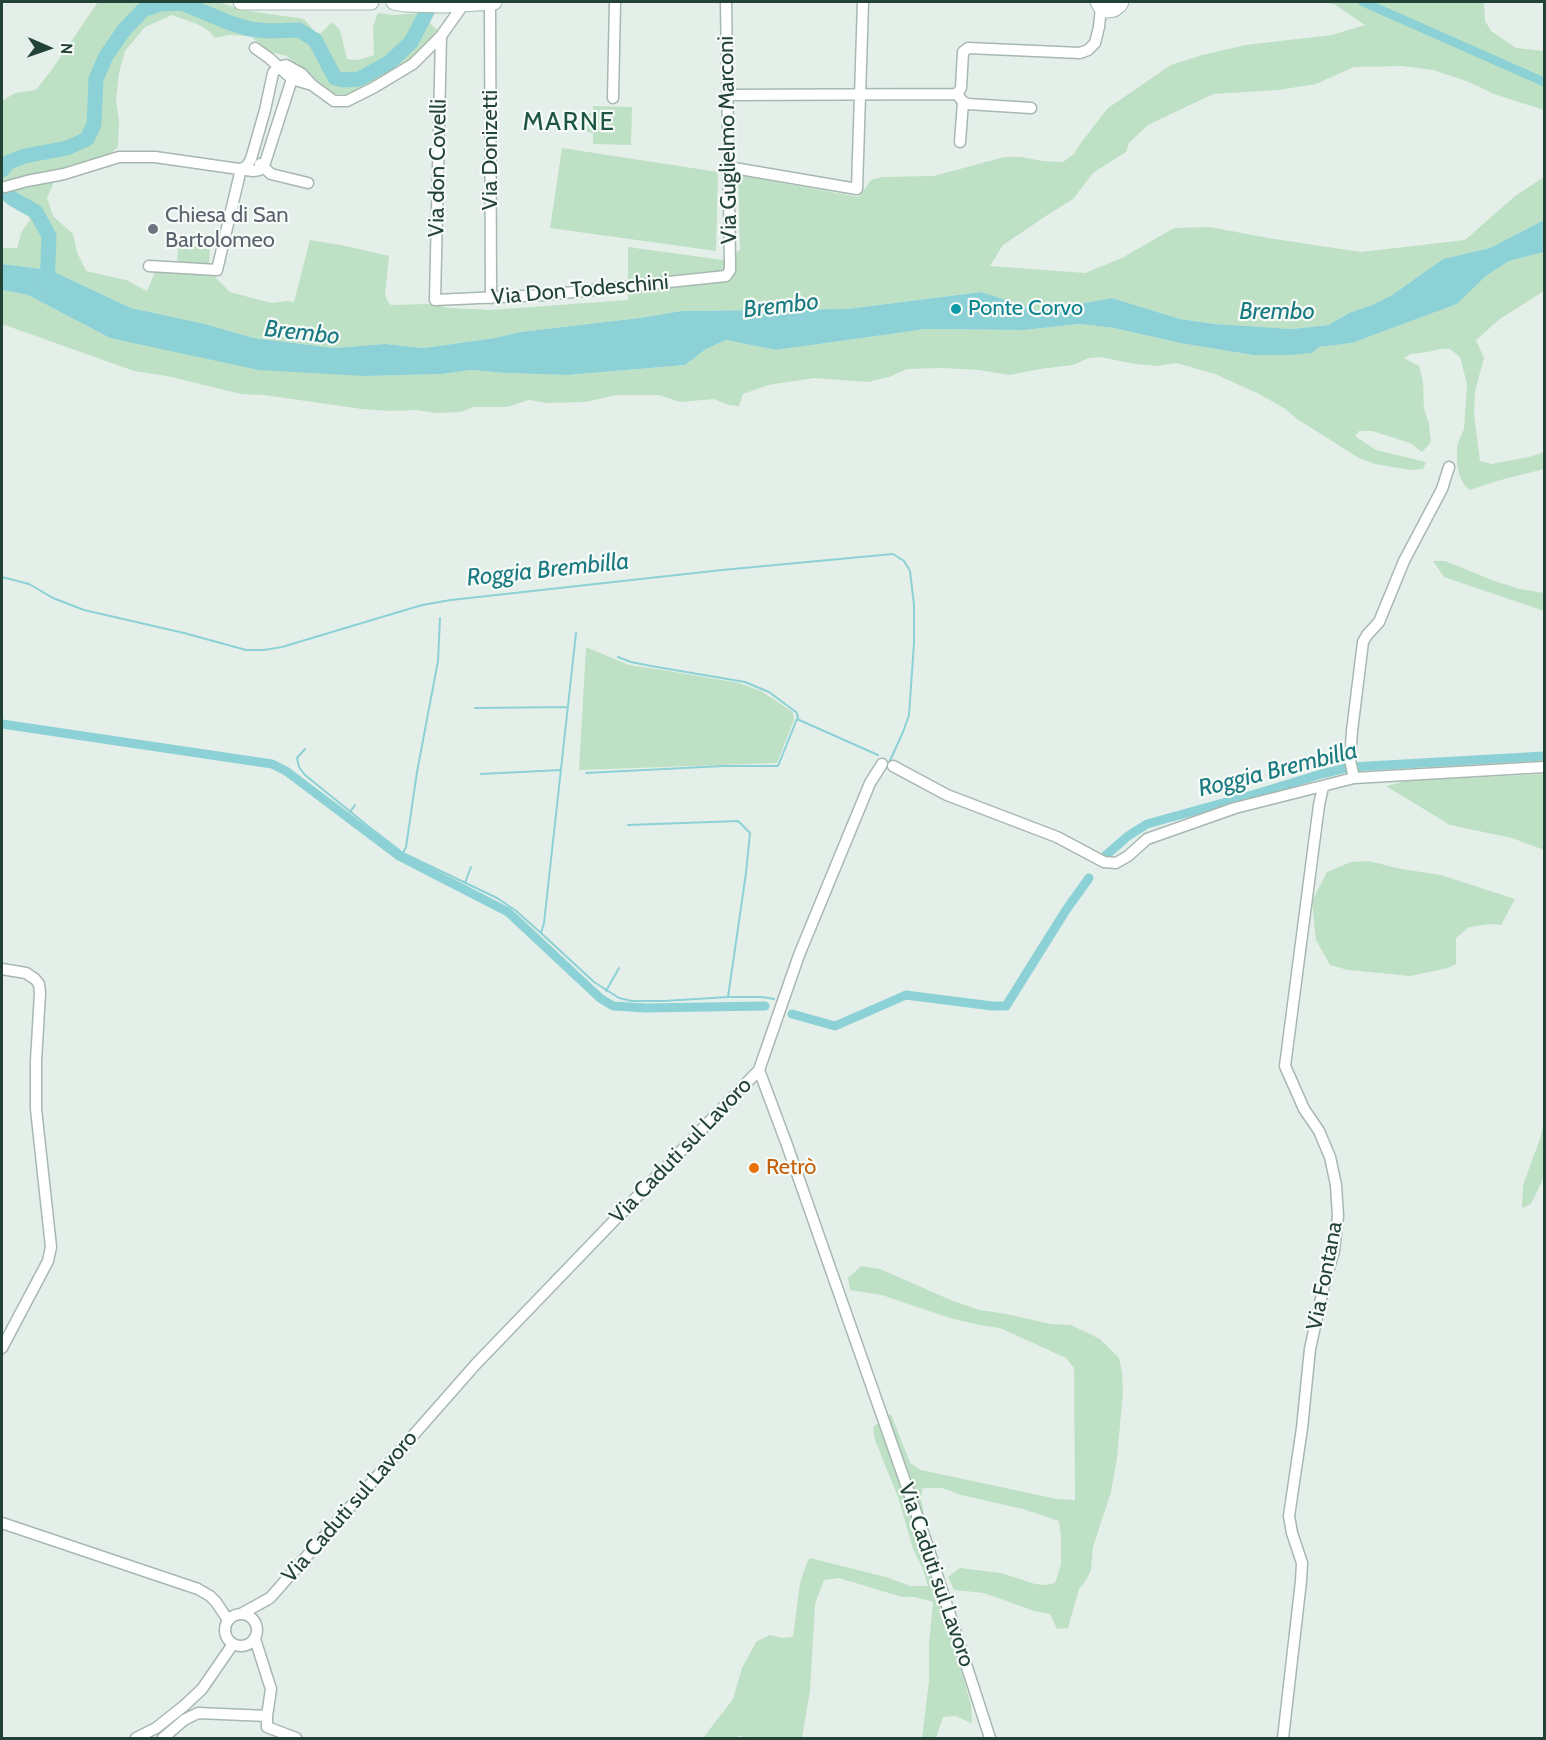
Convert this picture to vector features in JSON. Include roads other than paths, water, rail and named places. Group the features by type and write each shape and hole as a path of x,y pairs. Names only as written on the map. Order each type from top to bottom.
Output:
{"street":[{"path":"241,2 371,2"},
{"path":"400,3 463,5 492,2"},
{"name":"Via Donizetti","path":"491,298 492,2"},
{"path":"613,98 615,2"},
{"name":"Via Guglielmo Marconi","path":"726,2 730,264 730,270 726,276"},
{"path":"728,167 856,189 862,2"},
{"path":"1100,4 1107,10 1114,9 1120,2"},
{"path":"960,142 963,51 968,48 1080,53 1088,50 1095,43 1099,27 1100,4"},
{"path":"241,169 247,166 251,159 273,73 278,67 286,65 302,74 312,85 334,101 347,101 374,88 413,64 441,36 463,5"},
{"name":"Via don Covelli","path":"435,300 441,36"},
{"path":"255,48 292,79 312,85"},
{"path":"5,187 64,174 119,157 155,157 259,170 264,166 292,79"},
{"path":"728,95 860,94 960,98 968,104 1031,108"},
{"path":"251,159 264,166 271,174 308,183"},
{"path":"149,266 217,270 241,169"},
{"name":"Via Don Todeschini","path":"435,300 545,295 726,276"},
{"path":"1354,777 1350,760 1363,642 1379,622 1404,561 1442,489 1449,467"},
{"path":"759,1070 799,955 870,783 888,765 947,795 1057,837 1104,862 1116,863 1128,856 1147,839 1235,808 1323,787 1354,777 1545,767"},
{"name":"Via Fontana","path":"1283,1738 1302,1563 1289,1516 1302,1428 1310,1349 1334,1251 1338,1216 1336,1185 1330,1157 1319,1131 1304,1109 1285,1066 1323,787"},
{"path":"2,969 26,973 39,984 36,1109 51,1247 48,1261 2,1348"},
{"name":"Via Caduti sul Lavoro","path":"228,1620 270,1598 476,1364 759,1070 919,1522 990,1738"},
{"path":"2,1523 198,1589 216,1602 228,1620 226,1636 233,1644 247,1645 255,1639"},
{"path":"240,1614 250,1616 254,1620 257,1629 255,1639 271,1689 263,1738"},
{"path":"136,1738 156,1728 202,1689 233,1644"},
{"path":"163,1738 184,1720 198,1713 267,1721 296,1738"}],"water":[{"path":"1544,220 1544,252 1509,261 1486,276 1457,304 1352,343 1319,347 1312,353 1287,355 1253,355 1180,343 1114,328 1080,324 1024,330 926,329 776,350 726,340 706,349 685,365 568,375 471,370 442,374 365,376 259,370 110,338 28,295 2,290 2,264 50,270 131,308 205,324 254,338 334,348 385,344 424,348 495,338 520,332 681,311 847,309 981,292 1039,311 1112,298 1180,319 1215,324 1292,329 1328,325 1351,312 1392,295 1443,259 1490,248"}],"waterway":[{"path":"2,170 9,162 25,156 67,148 87,139 94,124 96,79 106,56 124,30 143,10 161,4 182,3 250,29 299,30 315,40 335,78 344,80 359,79 390,62 411,42 432,2"},
{"path":"1363,2 1544,82"},
{"path":"2,190 36,212 49,236 47,288"},
{"name":"Roggia Brembilla","path":"2,577 29,584 53,598 84,610 246,650 264,650 282,647 422,605 451,600 893,554 904,561 910,571 914,605 914,643 909,715 888,765"},
{"path":"403,853 406,847 417,772 438,661 440,618"},
{"path":"305,749 297,758 299,767 305,775 368,826 403,853 497,898 515,910 541,933 544,923 576,633"},
{"path":"618,657 651,666 745,682 769,692 796,712 797,719"},
{"path":"475,708 568,707"},
{"path":"586,773 723,766 778,766 797,719 878,755"},
{"name":"Roggia Brembilla","path":"2,724 272,764 286,771 399,856 508,912 600,998 613,1006 646,1008 765,1006"},
{"name":"Roggia Brembilla","path":"1105,856 1128,836 1147,824 1351,767 1544,756"},
{"path":"481,774 561,770"},
{"path":"350,812 355,805"},
{"path":"628,825 738,821 750,833 728,997"},
{"path":"465,883 471,867"},
{"name":"Roggia Brembilla","path":"792,1014 835,1026 906,995 1006,1006 1066,910 1089,878"},
{"path":"541,933 594,982 619,998 632,1001 728,997 774,999"},
{"path":"606,991 619,968"}],"place":[{"name":"Chiesa di San Bartolomeo","path":"153,229"},
{"name":"Ponte Corvo","path":"956,309"},
{"name":"Retrò","path":"754,1168"}],"district":[{"name":"MARNE","path":"569,122"}],"water label":[{"name":"Brembo","path":"781,306"},
{"name":"Brembo","path":"1277,312"},
{"name":"Brembo","path":"302,333"}]}
